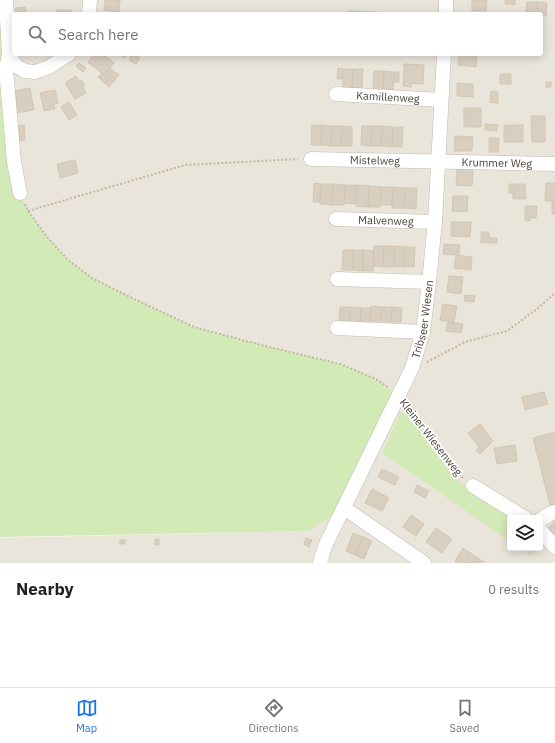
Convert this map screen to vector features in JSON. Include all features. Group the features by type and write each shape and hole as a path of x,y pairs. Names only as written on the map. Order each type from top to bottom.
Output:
{"street":[{"path":"6,0 9,54 6,69 14,162 20,193"},
{"path":"89,12 90,0"},
{"path":"446,0 446,12"},
{"path":"9,54 15,65 25,71 35,72 49,67 65,56"},
{"name":"Tribseer Wiesen","path":"320,563 325,546 412,368 423,332 435,222 444,56"},
{"name":"Kamillenweg","path":"336,94 441,100"},
{"name":"Mistelweg","path":"311,159 438,162"},
{"name":"Krummer Weg","path":"438,162 555,164"},
{"name":"Malvenweg","path":"336,219 435,222"},
{"path":"337,279 429,282"},
{"path":"337,328 423,332"},
{"path":"473,486 520,515"},
{"path":"343,509 350,512 424,563"},
{"path":"543,518 555,512"},
{"path":"543,533 555,546"}],"path":[{"path":"28,211 185,165 311,159"},
{"name":"Kleiner Wiesenweg","path":"20,193 28,211 47,238 68,260 92,278 194,327 260,345 340,364 378,380 398,395 411,408 442,455 454,470 473,486"},
{"path":"412,368 415,369 465,342 507,331 537,309 555,293"}],"shaded area":[{"path":"0,0 555,0 555,563 0,563 0,538 308,531 340,364 194,327 92,278 68,260 47,237 28,211 20,193"}],"green space":[{"path":"0,0 20,193 28,211 47,237 68,260 92,278 194,327 340,364 378,380 393,392 343,509 308,531 0,537"},
{"path":"405,411 454,478 507,515 507,539 382,453 401,412"},
{"path":"524,551 535,551 531,556"}],"building":[{"path":"105,0 120,0 119,12 104,10"},
{"path":"472,0 487,0 486,11 472,11"},
{"path":"505,0 515,0 515,5 505,4"},
{"path":"527,2 537,2 536,12 526,12"},
{"path":"537,2 547,3 546,16 543,16 543,12 536,12"},
{"path":"25,7 26,12 16,12 15,8"},
{"path":"56,10 71,10 71,12 56,12"},
{"path":"92,56 105,56 114,63 104,75 88,62"},
{"path":"131,56 140,58 136,64 129,60"},
{"path":"459,56 477,56 476,67 458,65"},
{"path":"79,63 86,68 83,72 76,66"},
{"path":"404,64 424,65 423,84 411,83 411,87 403,86"},
{"path":"110,68 119,75 109,87 98,77 102,73 104,75"},
{"path":"338,68 343,69 343,79 337,79"},
{"path":"343,69 353,69 352,88 343,87"},
{"path":"353,69 363,69 362,88 352,88"},
{"path":"374,71 384,71 383,90 373,89"},
{"path":"384,71 394,72 393,90 383,90"},
{"path":"394,72 399,72 399,82 393,82"},
{"path":"500,74 511,74 511,84 500,84"},
{"path":"76,76 85,86 83,87 86,93 75,99 65,83"},
{"path":"546,82 551,82 551,87 546,87"},
{"path":"457,83 473,84 473,97 457,96"},
{"path":"30,88 34,110 15,113 13,101 17,101 15,91"},
{"path":"55,90 58,103 54,104 55,109 44,111 40,93"},
{"path":"491,91 498,92 498,103 490,102"},
{"path":"69,102 77,115 69,120 61,107"},
{"path":"464,108 481,108 481,127 464,127"},
{"path":"531,116 545,116 545,142 532,142"},
{"path":"485,124 498,125 497,131 485,130"},
{"path":"24,125 25,140 14,141 13,126"},
{"path":"312,125 322,125 321,145 311,145"},
{"path":"322,125 332,126 331,146 321,145"},
{"path":"504,125 523,125 523,142 504,142"},
{"path":"332,126 342,126 341,146 331,146"},
{"path":"342,126 352,127 352,146 341,146"},
{"path":"362,126 372,126 371,146 361,145"},
{"path":"372,126 382,126 381,146 371,146"},
{"path":"382,126 393,127 392,147 381,146"},
{"path":"393,127 403,127 402,147 392,147"},
{"path":"455,136 473,137 472,151 454,151"},
{"path":"489,138 499,138 498,152 489,152"},
{"path":"75,160 78,173 60,178 57,164"},
{"path":"457,169 473,170 472,186 456,185"},
{"path":"314,183 321,184 320,202 313,202"},
{"path":"546,183 555,183 555,201 545,201"},
{"path":"321,184 333,184 332,205 320,204"},
{"path":"333,184 345,185 344,205 332,205"},
{"path":"509,184 525,184 526,199 513,199 513,193 509,193"},
{"path":"345,185 356,185 356,204 344,203"},
{"path":"356,185 369,186 368,207 356,206"},
{"path":"369,186 381,187 380,207 368,207"},
{"path":"381,187 393,187 392,205 380,205"},
{"path":"393,187 405,188 404,208 392,208"},
{"path":"405,188 417,188 416,209 404,208"},
{"path":"453,196 468,196 467,212 452,211"},
{"path":"552,201 555,201 555,214 552,214"},
{"path":"525,206 537,206 536,218 530,218 530,221 525,221"},
{"path":"451,222 471,222 470,237 451,236"},
{"path":"481,232 489,232 489,238 497,238 497,243 481,243"},
{"path":"444,244 460,245 459,255 443,254"},
{"path":"374,246 384,246 383,267 373,266"},
{"path":"384,246 394,246 394,267 383,267"},
{"path":"394,246 404,247 404,267 394,267"},
{"path":"404,247 415,247 414,267 404,267"},
{"path":"343,250 353,250 353,270 342,270"},
{"path":"353,250 363,250 363,271 353,270"},
{"path":"363,250 374,251 373,271 363,271"},
{"path":"456,255 472,257 471,270 454,268"},
{"path":"449,276 463,277 461,294 447,292"},
{"path":"465,295 475,296 474,302 464,301"},
{"path":"443,304 457,306 454,323 440,320"},
{"path":"371,306 381,307 381,321 370,321"},
{"path":"340,307 350,307 350,322 339,321"},
{"path":"350,307 361,308 360,322 350,322"},
{"path":"381,307 392,307 391,322 381,321"},
{"path":"392,307 402,308 401,322 391,322"},
{"path":"361,308 371,308 370,323 360,322"},
{"path":"448,322 463,324 461,333 446,331"},
{"path":"544,392 548,404 525,410 522,397"},
{"path":"480,424 493,441 480,454 476,450 479,447 468,433"},
{"path":"555,432 555,504 550,505 533,438"},
{"path":"515,445 517,461 497,464 494,448"},
{"path":"382,469 399,477 395,485 378,477"},
{"path":"417,485 429,491 425,498 414,492"},
{"path":"372,489 389,498 382,511 365,503"},
{"path":"411,515 424,524 416,536 403,527"},
{"path":"555,520 555,534 548,529"},
{"path":"436,528 452,539 442,553 426,542"},
{"path":"353,533 363,537 355,555 346,551"},
{"path":"363,537 372,541 364,559 355,555"},
{"path":"306,538 312,540 309,547 304,544"},
{"path":"155,539 159,539 159,545 155,545"},
{"path":"120,540 125,540 125,544 120,544"},
{"path":"463,548 476,557 472,563 458,563 455,561"},
{"path":"476,557 484,562 472,563"}]}
